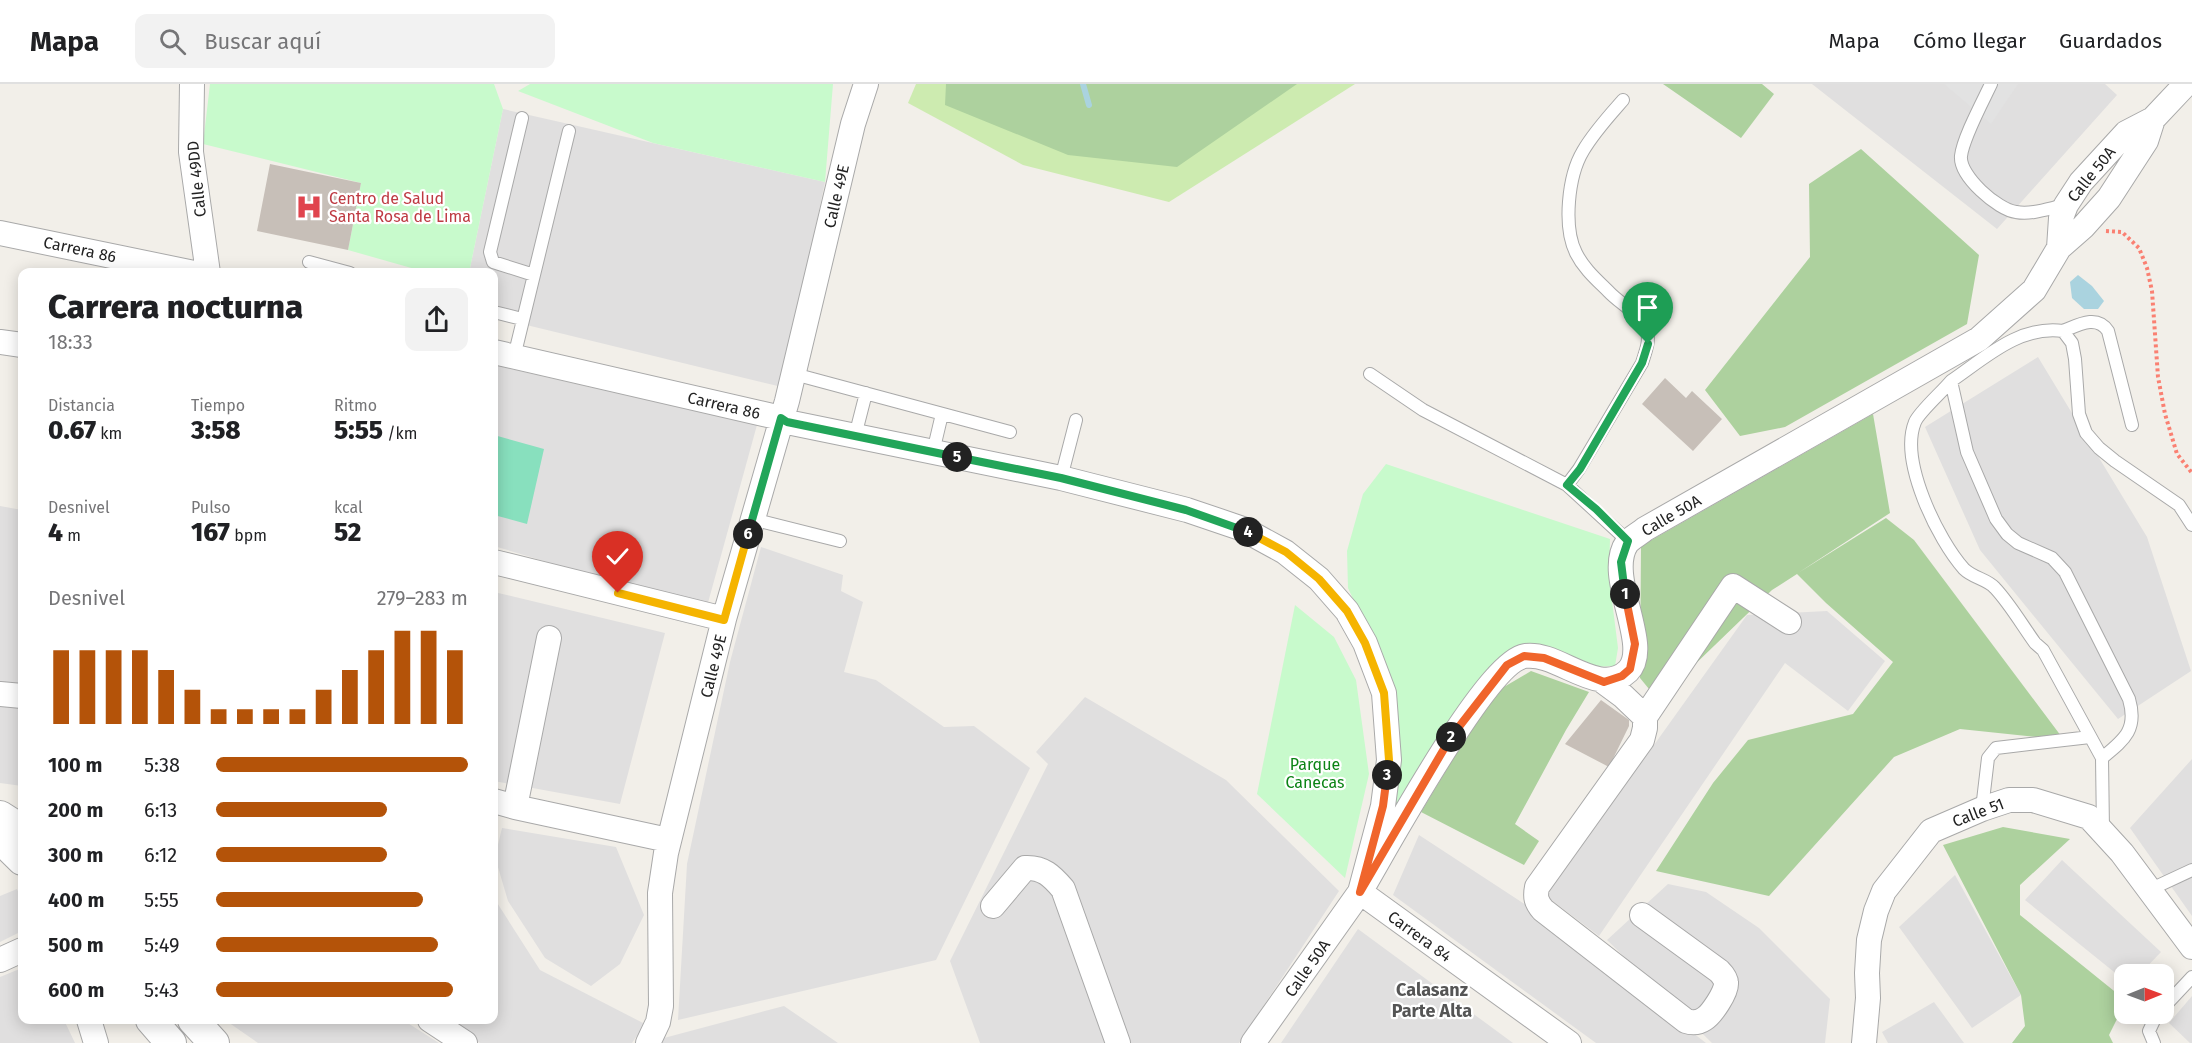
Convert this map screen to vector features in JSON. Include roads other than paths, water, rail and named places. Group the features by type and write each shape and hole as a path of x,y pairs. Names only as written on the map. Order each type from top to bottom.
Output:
{"street":[{"name":"Calle 49DD","path":"192,84 191,152 207,268"},
{"name":"Calle 49E","path":"648,1043 658,1022 660,1006 660,893 668,840 724,620 794,374 853,124 866,84"},
{"name":"Calle 50A","path":"2059,248 2061,218 2066,205 2081,182 2126,132 2153,119 2186,84"},
{"name":"Calle 50A","path":"1253,1043 1360,892 1453,733 1507,665 1524,656 1544,658 1604,682 1622,676 1630,669 1635,644 1621,570 1622,554 1628,541 1979,339 2034,290 2059,248 2083,227 2109,198 2146,141 2153,119"},
{"name":"Carrera 86","path":"0,233 170,268"},
{"path":"0,342 18,344"},
{"name":"Carrera 86","path":"504,354 781,418 787,422 1061,478 1186,510 1244,529 1286,552 1319,579 1347,611 1365,643"},
{"path":"498,563 724,620"},
{"path":"1641,915 1723,976 1726,983 1725,992 1704,1020 1692,1023 1686,1021 1543,910 1537,903 1536,887 1642,740 1645,717 1732,585 1789,622"},
{"path":"549,638 504,804 668,840"},
{"name":"Calle 50A","path":"1360,892 1383,806 1389,760 1384,693 1365,643"},
{"path":"1604,682 1645,717"},
{"path":"0,694 18,696"},
{"name":"Calle 51","path":"1864,1043 1868,998 1869,940 1884,891 1931,831 1982,808 2010,800 2033,800 2089,817 2150,890 2192,947"},
{"path":"0,816 18,827"},
{"path":"0,842 7,845 18,856"},
{"path":"993,906 1025,868 1036,867 1051,875 1063,889 1118,1043"},
{"name":"Carrera 84","path":"1360,892 1569,1043"},
{"path":"0,960 18,952"},
{"path":"90,1024 96,1043"},
{"path":"155,1024 171,1043"},
{"path":"197,1024 214,1043"},
{"path":"436,1024 465,1043"}],"lane":[{"path":"1991,84 1976,114 1961,156 1963,169 1977,186 2000,207 2015,212 2028,212 2066,205"},
{"path":"1567,485 1580,469 1642,363 1648,344 1647,331 1642,321 1613,297 1587,270 1576,253 1571,239 1569,214 1571,190 1582,152 1623,100"},
{"path":"522,118 490,252 493,262 534,275"},
{"path":"504,354 522,319 569,131"},
{"path":"309,262 331,268"},
{"path":"498,313 522,319"},
{"path":"2103,831 2102,758 2043,650 2035,644 1993,585 1966,572 1943,538 1914,476 1911,456 1912,438 1915,421 1951,381 2018,336 2047,329 2062,331 2094,321 2105,326 2108,331 2132,425"},
{"path":"2062,331 2072,343 2079,414 2086,433 2115,461 2179,506 2192,525"},
{"path":"794,374 1010,432"},
{"path":"1370,374 1423,410 1567,485 1596,509 1628,541"},
{"path":"1951,381 1968,452 1996,519 2007,534 2018,543 2052,558 2065,572 2129,699 2132,710 2129,729 2124,739 2102,758"},
{"path":"855,436 866,393"},
{"path":"933,452 942,414"},
{"path":"1061,478 1076,420"},
{"path":"752,519 840,541"},
{"path":"1982,808 1988,758 1996,748 2090,737"},
{"path":"2150,890 2192,870"},
{"path":"2174,996 2192,977"},
{"path":"2152,1024 2149,1031 2154,1043"}],"water":[{"path":"2078,275 2092,286 2104,301 2098,309 2084,309 2072,298 2070,282"}],"waterway":[{"path":"1083,84 1089,105"}],"place":[{"name":"Centro de Salud Santa Rosa de Lima","path":"309,207"}],"district":[{"name":"Calasanz Parte Alta","path":"1432,1000"}],"park label":[{"name":"Parque Canecas","path":"1315,773"}]}
